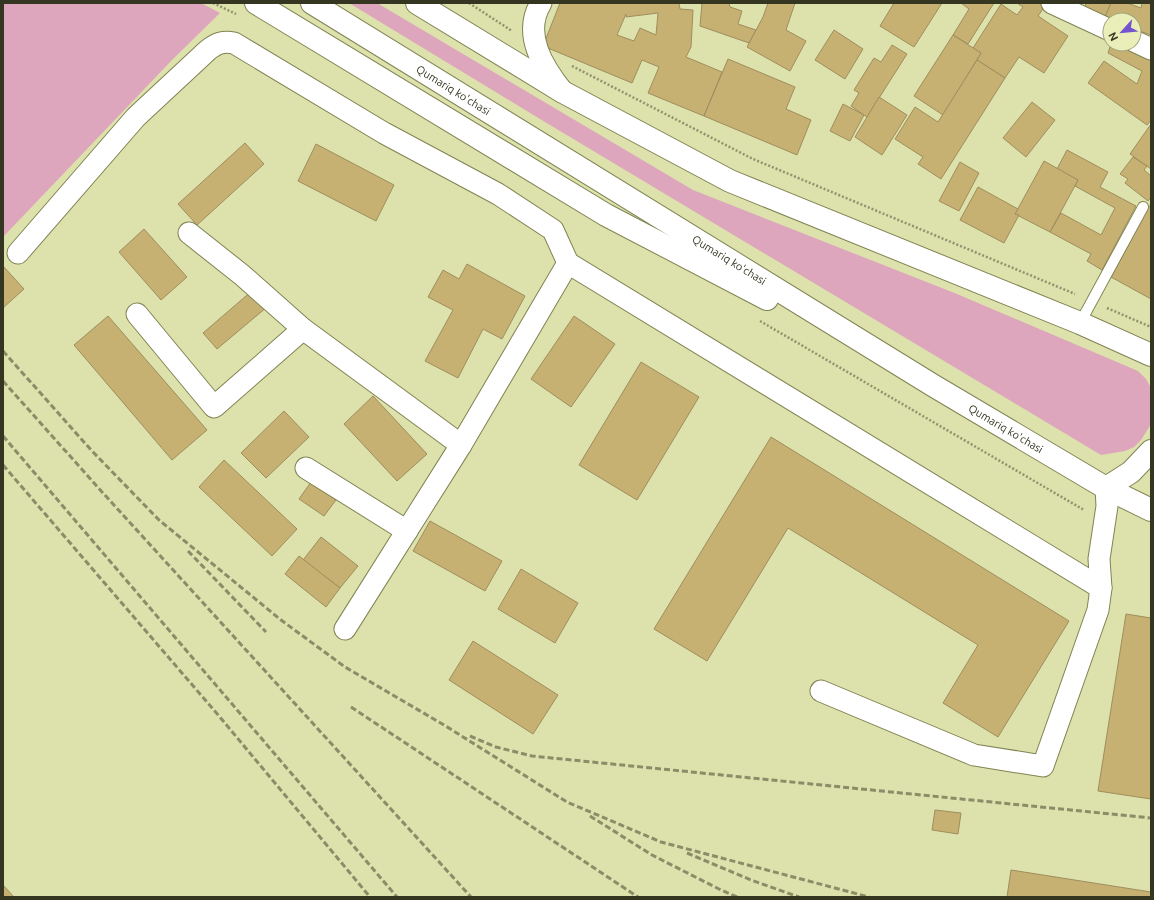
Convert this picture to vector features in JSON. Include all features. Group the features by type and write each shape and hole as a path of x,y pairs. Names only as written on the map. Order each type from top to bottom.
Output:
{"main road":[{"path":"256,3 606,215 934,386"},
{"name":"Qumariq ko'chasi","path":"312,3 934,386 1106,488 1151,510"},
{"path":"417,3 563,92 730,181 1080,323 1147,356"},
{"path":"1106,488 1123,479 1151,451"}],"street":[{"path":"541,3 534,21 536,48 548,71 563,92"},
{"path":"1052,3 1102,26"},
{"path":"18,253 136,118 202,55 216,44 225,42 234,43 384,132 511,202 553,230 568,263 1101,588"},
{"path":"189,233 242,276 303,329 461,444"},
{"path":"345,629 461,444 568,263"},
{"path":"137,314 214,407 303,329"},
{"path":"306,468 407,531"},
{"path":"821,691 974,755 1044,766 1098,610 1101,588 1099,559 1107,506 1106,488"},
{"path":"1058,562 1099,559"}],"lane":[{"path":"1080,323 1143,207"}],"path":[{"path":"469,3 536,48"},
{"path":"571,66 753,159 1151,327"},
{"path":"756,319 1104,522"}],"shaded area":[{"path":"3,3 201,3 220,13 172,60 3,237"},
{"path":"349,3 377,3 693,190 957,294 1138,371 1146,379 1151,388 1151,424 1141,440 1134,447 1125,451 1101,455"}],"building":[{"path":"560,3 679,3 680,9 693,10 691,47 686,57 722,72 704,116 648,93 659,67 642,60 632,83 543,46","holes":["658,13 656,35 640,28 634,41 617,35 626,14 626,17"]},
{"path":"702,3 729,3 730,7 742,11 738,24 756,30 749,43 700,26"},
{"path":"768,3 795,3 786,30 806,41 790,71 747,47 763,17"},
{"path":"894,3 942,3 914,47 880,26"},
{"path":"961,3 994,3 968,44 953,35 969,9"},
{"path":"1017,3 1041,3 1045,6 1038,16 1068,36 1044,73 1019,57 1005,78 977,60 981,53 973,48 1001,4 1017,15 1023,7"},
{"path":"1086,3 1111,3 1107,12 1102,12 1102,16 1084,9"},
{"path":"1111,3 1127,3 1141,8 1142,3 1151,3 1151,35 1142,32 1142,12 1107,12"},
{"path":"834,30 863,49 845,79 815,60"},
{"path":"953,35 981,53 943,115 914,96"},
{"path":"892,45 907,54 867,117 851,106 859,93 854,90 874,58 881,62"},
{"path":"1142,52 1151,56 1151,120 1147,125 1088,83 1104,61 1137,84 1142,71 1108,53"},
{"path":"728,59 795,87 786,109 811,120 797,155 704,116"},
{"path":"977,60 1005,78 941,179 918,164 923,157 895,139 915,107 938,122"},
{"path":"879,97 907,115 882,155 855,137"},
{"path":"1032,102 1055,120 1026,157 1003,138"},
{"path":"843,104 864,115 850,141 830,131"},
{"path":"1151,124 1151,169 1130,154"},
{"path":"245,143 264,164 197,225 178,204"},
{"path":"316,144 394,185 376,221 298,181"},
{"path":"1067,150 1108,172 1100,187 1136,206 1102,270 1087,261 1091,254 1050,232 1061,213 1101,235 1115,208 1075,186 1078,180 1057,169"},
{"path":"1133,157 1147,166 1144,170 1151,176 1151,197 1148,201 1125,183 1128,179 1120,174"},
{"path":"1044,161 1078,180 1050,232 1015,214"},
{"path":"960,162 979,173 959,211 939,201"},
{"path":"978,187 1018,209 1015,214 1019,215 1004,243 960,220"},
{"path":"1149,206 1151,206 1151,299 1111,277"},
{"path":"144,229 187,277 161,300 119,252"},
{"path":"467,264 525,296 502,339 483,329 458,378 425,361 453,310 428,297 443,270 459,279"},
{"path":"3,266 24,289 3,308"},
{"path":"253,290 267,307 217,349 203,333"},
{"path":"108,316 207,430 172,460 74,345"},
{"path":"574,316 615,344 571,407 531,379"},
{"path":"641,362 699,397 637,500 579,465"},
{"path":"373,396 427,454 397,481 344,424"},
{"path":"284,411 309,437 266,478 241,453"},
{"path":"771,437 1069,621 998,737 943,703 978,645 788,528 707,661 654,629"},
{"path":"224,460 297,529 272,556 199,487"},
{"path":"311,482 336,500 324,516 299,499"},
{"path":"430,521 502,561 485,591 413,551"},
{"path":"321,537 358,566 340,588 303,560"},
{"path":"299,556 340,588 326,607 285,574"},
{"path":"521,569 578,603 555,643 498,609"},
{"path":"1126,614 1151,618 1151,799 1098,791"},
{"path":"473,641 558,695 533,734 449,680"},
{"path":"935,810 961,813 958,834 932,830"},
{"path":"1011,870 1151,892 1151,897 1007,897"},
{"path":"3,885 14,897 3,897"}],"railway":[{"path":"3,351 92,451 159,520 281,620 345,667 444,725 567,802 661,842 869,897"},
{"path":"3,381 471,897"},
{"path":"3,436 397,897"},
{"path":"3,465 219,716 370,897"},
{"path":"188,551 266,632"},
{"path":"351,707 638,897"},
{"path":"470,736 496,747 532,756 1151,818"},
{"path":"590,816 652,855 737,897"},
{"path":"687,853 751,880 799,897"}]}
